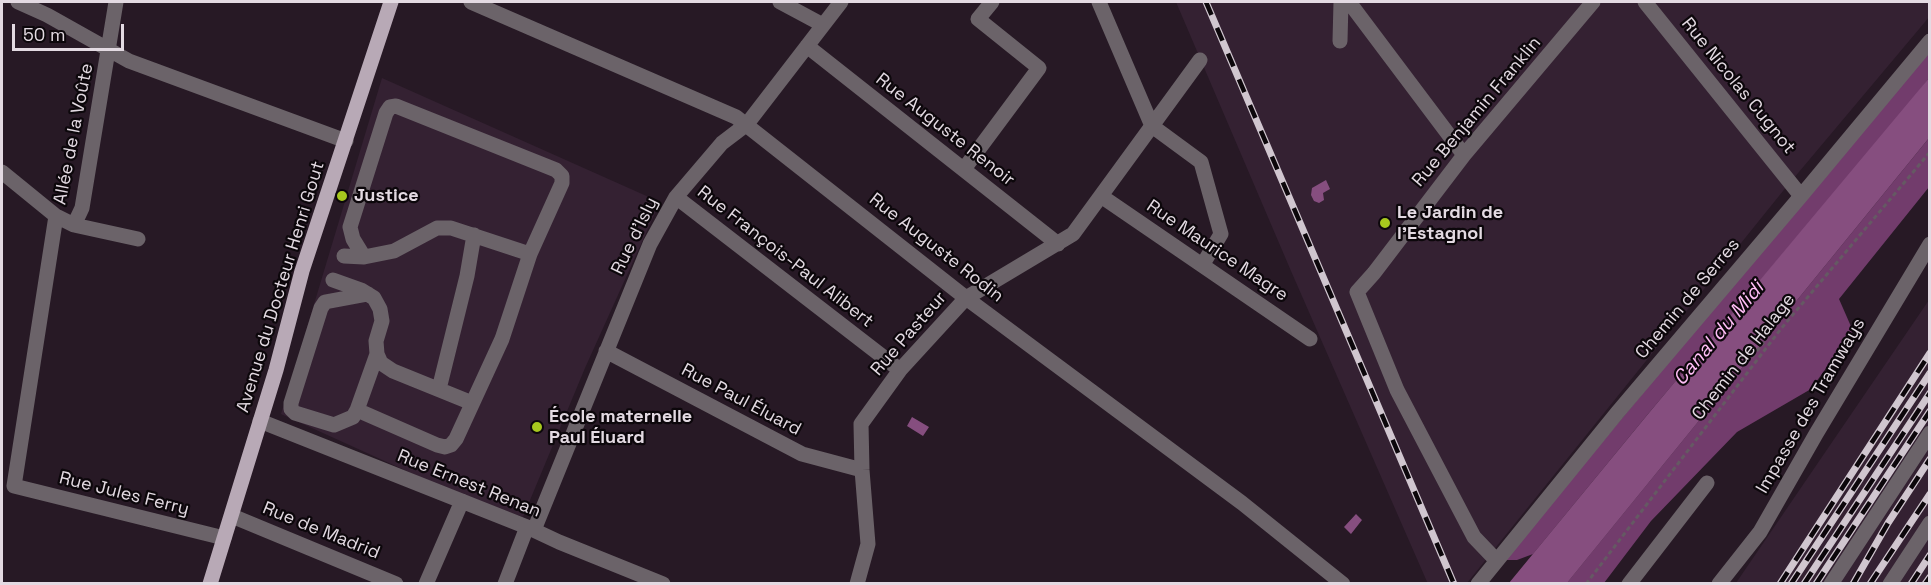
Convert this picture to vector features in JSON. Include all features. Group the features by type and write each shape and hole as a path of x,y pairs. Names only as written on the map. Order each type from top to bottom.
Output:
{"main road":[{"name":"Avenue du Docteur Henri Gout","path":"210,584 261,421 302,271 391,2"}],"street":[{"path":"18,2 47,15 129,61 346,141"},
{"name":"Allée de la Voûte","path":"74,225 82,208 117,2"},
{"name":"Rue Auguste Rodin","path":"471,2 736,117 747,124 966,298 1242,503 1342,584"},
{"path":"780,2 824,25"},
{"name":"Rue d'Isly","path":"505,584 650,244 676,197 722,143 747,124 841,2"},
{"path":"964,169 1039,68 978,20 992,2"},
{"path":"1099,2 1152,126 1201,162 1221,234 1203,264"},
{"path":"1340,41 1341,2"},
{"path":"1349,2 1464,155"},
{"name":"Rue Benjamin Franklin","path":"1496,560 1474,537 1397,390 1357,292 1464,155 1593,2"},
{"name":"Rue Nicolas Cugnot","path":"1645,2 1802,196"},
{"name":"Chemin de Serres","path":"1478,584 1617,413 1802,196 1929,41"},
{"name":"Rue Auguste Renoir","path":"807,46 1058,244"},
{"name":"Rue Pasteur","path":"857,584 868,544 861,424 900,370 966,298 1073,234 1200,60"},
{"path":"357,410 437,445 445,447 451,445 456,439 502,339 530,254 562,183 562,176 556,170 396,106 390,107 350,226 352,240 364,257"},
{"path":"2,172 56,216 74,225 138,239"},
{"name":"Rue Maurice Magre","path":"1101,196 1310,339"},
{"name":"Rue François-Paul Alibert","path":"676,197 900,370"},
{"name":"Allée de la Voûte","path":"15,486 56,216"},
{"path":"344,256 364,257 394,250 437,228 451,228 530,254"},
{"path":"439,390 465,285 474,235"},
{"name":"Impasse des Tramways","path":"1719,584 1760,532 1929,244"},
{"path":"333,280 368,294 374,298 382,321 376,341 376,354 353,417 334,425 295,413 291,409 291,403 321,308 325,302 368,294"},
{"name":"Rue Paul Éluard","path":"606,351 802,454 862,470"},
{"path":"376,354 381,363 393,370 472,403"},
{"name":"Rue Ernest Renan","path":"261,421 663,584"},
{"path":"1831,584 1929,433"},
{"path":"1629,584 1707,483"},
{"name":"Rue Jules Ferry","path":"15,486 224,538"},
{"path":"426,584 462,501"},
{"name":"Rue de Madrid","path":"232,516 396,584"},
{"path":"1890,584 1929,523"}],"path":[{"name":"Chemin de Halage","path":"1586,584 1780,330 1929,152"},
{"path":"1752,357 1764,342"}],"shaded area":[{"path":"1176,2 1929,2 1930,16 1783,191 1467,583 1428,584"},
{"path":"1929,49 1929,78 1909,104 1533,554 1517,560 1504,560"},
{"path":"382,78 660,202 585,368 523,517 475,502 281,414"},
{"path":"1929,138 1929,187 1839,299 1853,331 1811,389 1737,432 1651,521 1604,583 1566,584"},
{"path":"1929,300 1929,583 1736,583"}],"water":[{"name":"Canal du Midi","path":"1929,78 1929,138 1567,583 1509,583 1648,414"},
{"path":"1326,180 1330,189 1323,193 1324,200 1319,203 1314,201 1311,195 1312,188"},
{"path":"912,417 929,427 923,436 907,426"},
{"path":"1356,514 1362,520 1351,534 1344,527"}],"railway":[{"path":"1206,2 1454,584"},
{"path":"1780,584 1930,353"},
{"path":"1791,584 1930,373"},
{"path":"1804,584 1930,393"},
{"path":"1816,584 1930,411"},
{"path":"1853,584 1888,523 1930,459"},
{"path":"1870,584 1930,494"},
{"path":"1911,584 1930,555"},
{"path":"1925,584 1930,577"}],"place":[{"name":"Justice","path":"342,196"},
{"name":"Le Jardin de l'Estagnol","path":"1385,223"},
{"name":"École maternelle Paul Éluard","path":"537,427"}]}
